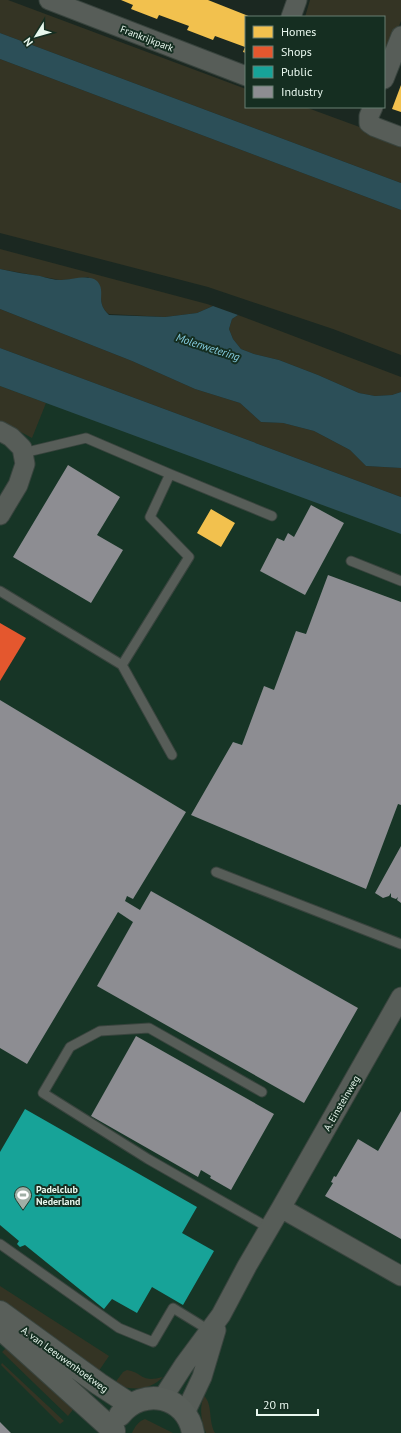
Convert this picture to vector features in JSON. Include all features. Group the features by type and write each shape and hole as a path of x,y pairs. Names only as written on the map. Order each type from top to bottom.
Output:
{"street":[{"name":"Frankrijkpark","path":"49,0 245,76"},
{"path":"291,16 297,0"},
{"path":"385,76 401,36"},
{"path":"373,108 369,116 369,123 375,127 401,137"},
{"path":"0,431 11,437 22,448 25,464 18,485 0,515"},
{"name":"A. Einsteinweg","path":"162,1399 184,1365 212,1332 246,1266 281,1208 401,997"},
{"path":"281,1208 401,1276"},
{"name":"A. van Leeuwenhoekweg","path":"0,1312 98,1384 131,1405"},
{"name":"A. van Leeuwenhoekweg","path":"0,1328 114,1432"},
{"name":"A. Einsteinweg","path":"185,1413 202,1377 212,1332"},
{"path":"114,1432 120,1416 131,1405 146,1399 162,1399 175,1404 185,1413 189,1419 193,1433"}],"lane":[{"path":"23,453 86,438 272,516"},
{"path":"122,665 189,557 150,517 170,474"},
{"path":"351,562 401,581"},
{"path":"0,591 122,665 172,755"},
{"path":"216,872 401,944"},
{"path":"262,1092 149,1028 100,1031 70,1047 43,1093 148,1159 269,1228"},
{"path":"0,1244 119,1328 153,1342 173,1308 212,1332"}],"shaded area":[{"path":"0,0 8,0 245,89 245,108 308,108 365,129 401,146 401,183 0,33"},
{"path":"310,0 401,0 401,21 385,62 385,16 305,16"},
{"path":"0,59 401,210 401,355 333,329 208,287 0,233"},
{"path":"0,249 213,306 197,313 165,317 109,314 104,309 101,300 101,289 88,277 60,280 0,269"},
{"path":"0,309 132,361 195,389 240,403 261,422 283,423 314,431 350,450 366,466 401,468 401,497 0,348"},
{"path":"238,315 401,377 401,392 392,395 375,396 359,393 279,360 241,349 233,339 229,329 232,319"},
{"path":"0,368 401,519 401,1433 0,1433"},
{"path":"0,386 46,403 32,438 0,421"},
{"path":"0,1286 109,1356 96,1375 0,1306"},
{"path":"7,1347 75,1407 68,1416 2,1352"},
{"path":"2,1363 64,1421 60,1424 1,1365"},
{"path":"127,1370 150,1379 163,1377 152,1385 134,1389 114,1384 123,1372"},
{"path":"204,1396 209,1403 215,1433 206,1433 203,1424 201,1410"},
{"path":"145,1419 173,1433 132,1433 137,1424"}],"water":[{"path":"0,33 401,183 401,210 0,59"},
{"name":"Molenwetering","path":"0,269 56,280 85,278 94,279 100,285 102,305 109,315 165,317 197,313 213,306 238,315 232,319 229,329 233,339 241,349 279,360 359,393 375,396 392,395 401,392 401,468 366,466 350,450 314,431 283,423 261,422 240,403 195,389 132,361 0,309"},
{"path":"0,348 401,497 401,534 0,386"}],"building: Homes":[{"path":"121,0 208,0 248,16 245,16 245,47 215,36 213,40 187,30 189,26 159,15 157,19 131,9 133,5"},
{"path":"401,85 401,112 392,109"},
{"path":"211,509 235,523 221,547 197,533"}],"building: Shops":[{"path":"0,623 26,638 0,681"}],"building: Public":[{"path":"25,1109 197,1207 182,1233 214,1251 183,1305 152,1287 137,1313 112,1299 104,1309 25,1245 20,1247 17,1244 19,1241 0,1225 0,1152"}],"building: Industry":[{"path":"68,465 120,497 97,535 123,550 91,603 13,557"},
{"path":"311,505 344,523 305,595 260,571 277,538 284,541 288,533 294,537"},
{"path":"328,575 401,602 401,805 398,804 366,889 191,815 233,742 242,745 264,686 274,690 296,631 306,634"},
{"path":"0,700 186,812 133,899 127,896 125,901 140,910 151,891 358,1008 304,1103 97,986 133,922 118,912 27,1064 0,1048"},
{"path":"401,846 401,903 397,900 398,897 396,899 391,897 391,893 389,896 383,898 375,893"},
{"path":"136,1036 274,1114 231,1190 210,1178 211,1176 201,1170 198,1177 91,1116"},
{"path":"401,1111 401,1239 325,1196 333,1183 331,1182 334,1176 336,1177 358,1139 378,1151"},
{"path":"0,1422 11,1433 0,1433"}],"place":[{"name":"Padelclub Nederland","path":"23,1210"}]}
